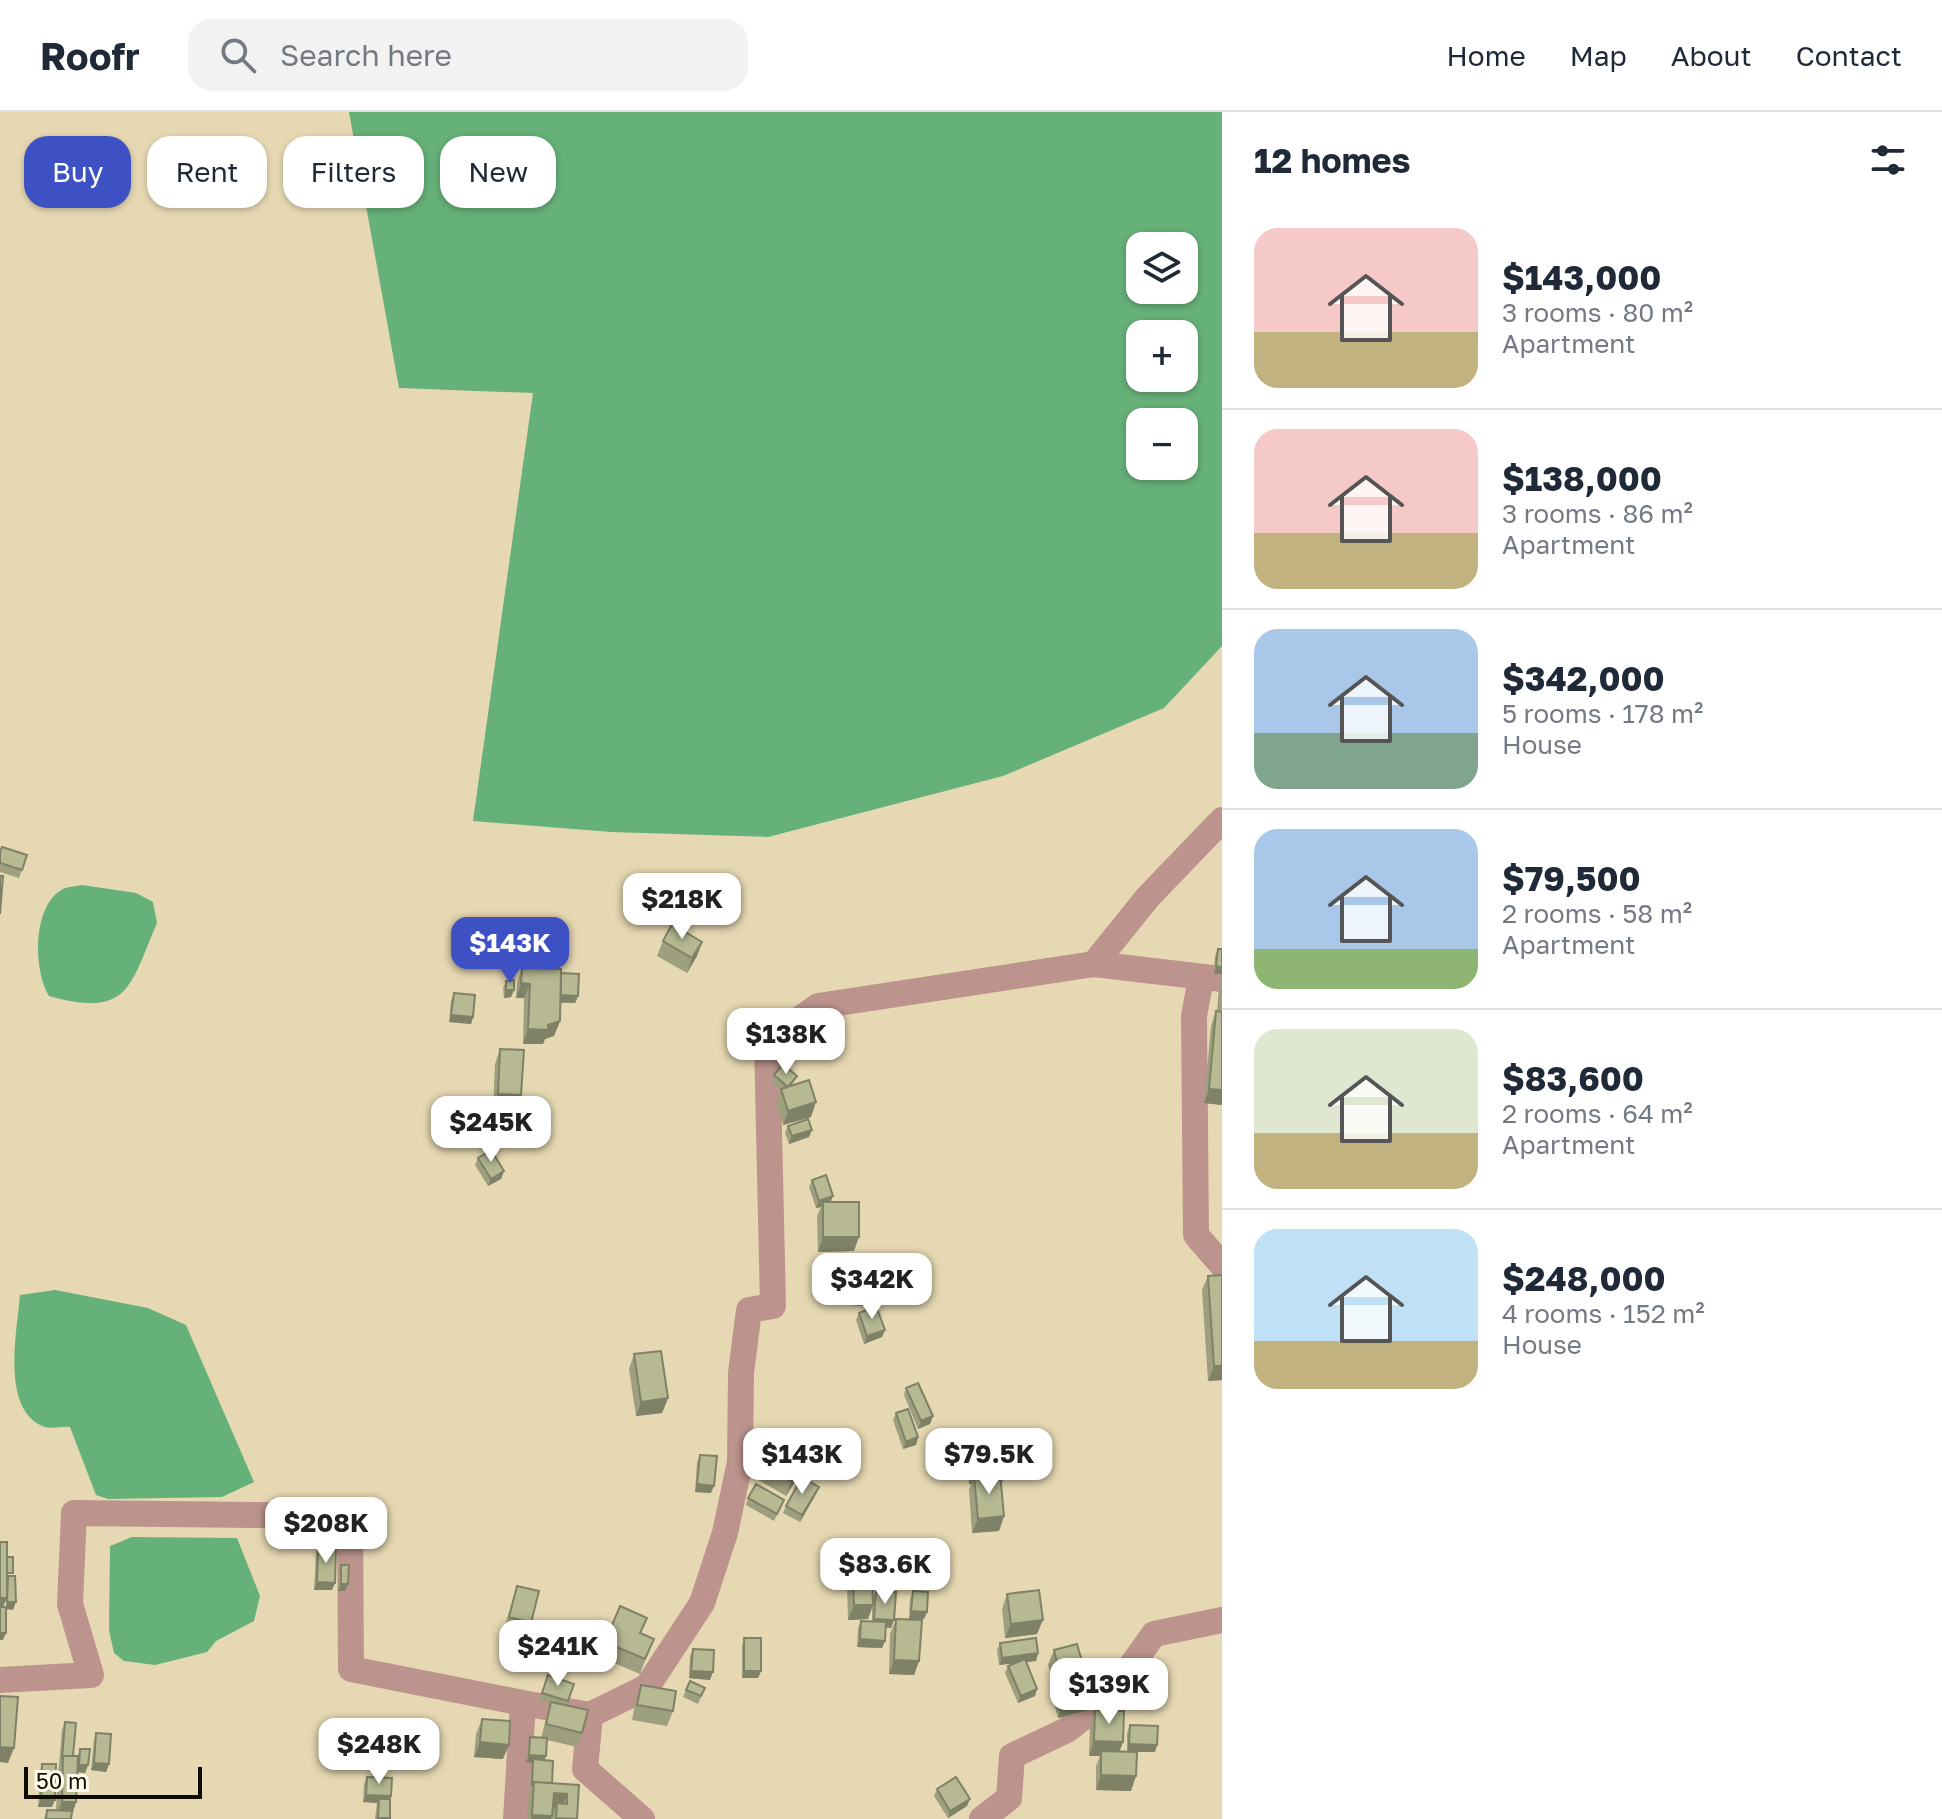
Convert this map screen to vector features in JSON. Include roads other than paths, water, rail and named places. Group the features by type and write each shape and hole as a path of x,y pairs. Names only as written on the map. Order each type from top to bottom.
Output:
{"street":[{"path":"1094,964 1148,897 1222,820"},
{"path":"0,1680 91,1675 70,1604 74,1513 350,1516 351,1669 590,1715 647,1687 702,1603 725,1533 740,1462 741,1373 749,1310 773,1306 767,1043 818,1006 1094,964 1211,978 1193,1047 1196,1235 1222,1265"},
{"path":"982,1819 1009,1798 1012,1756 1067,1730 1108,1698 1154,1634 1222,1620"},
{"path":"516,1819 523,1703"},
{"path":"590,1715 585,1769 642,1819"}]}
